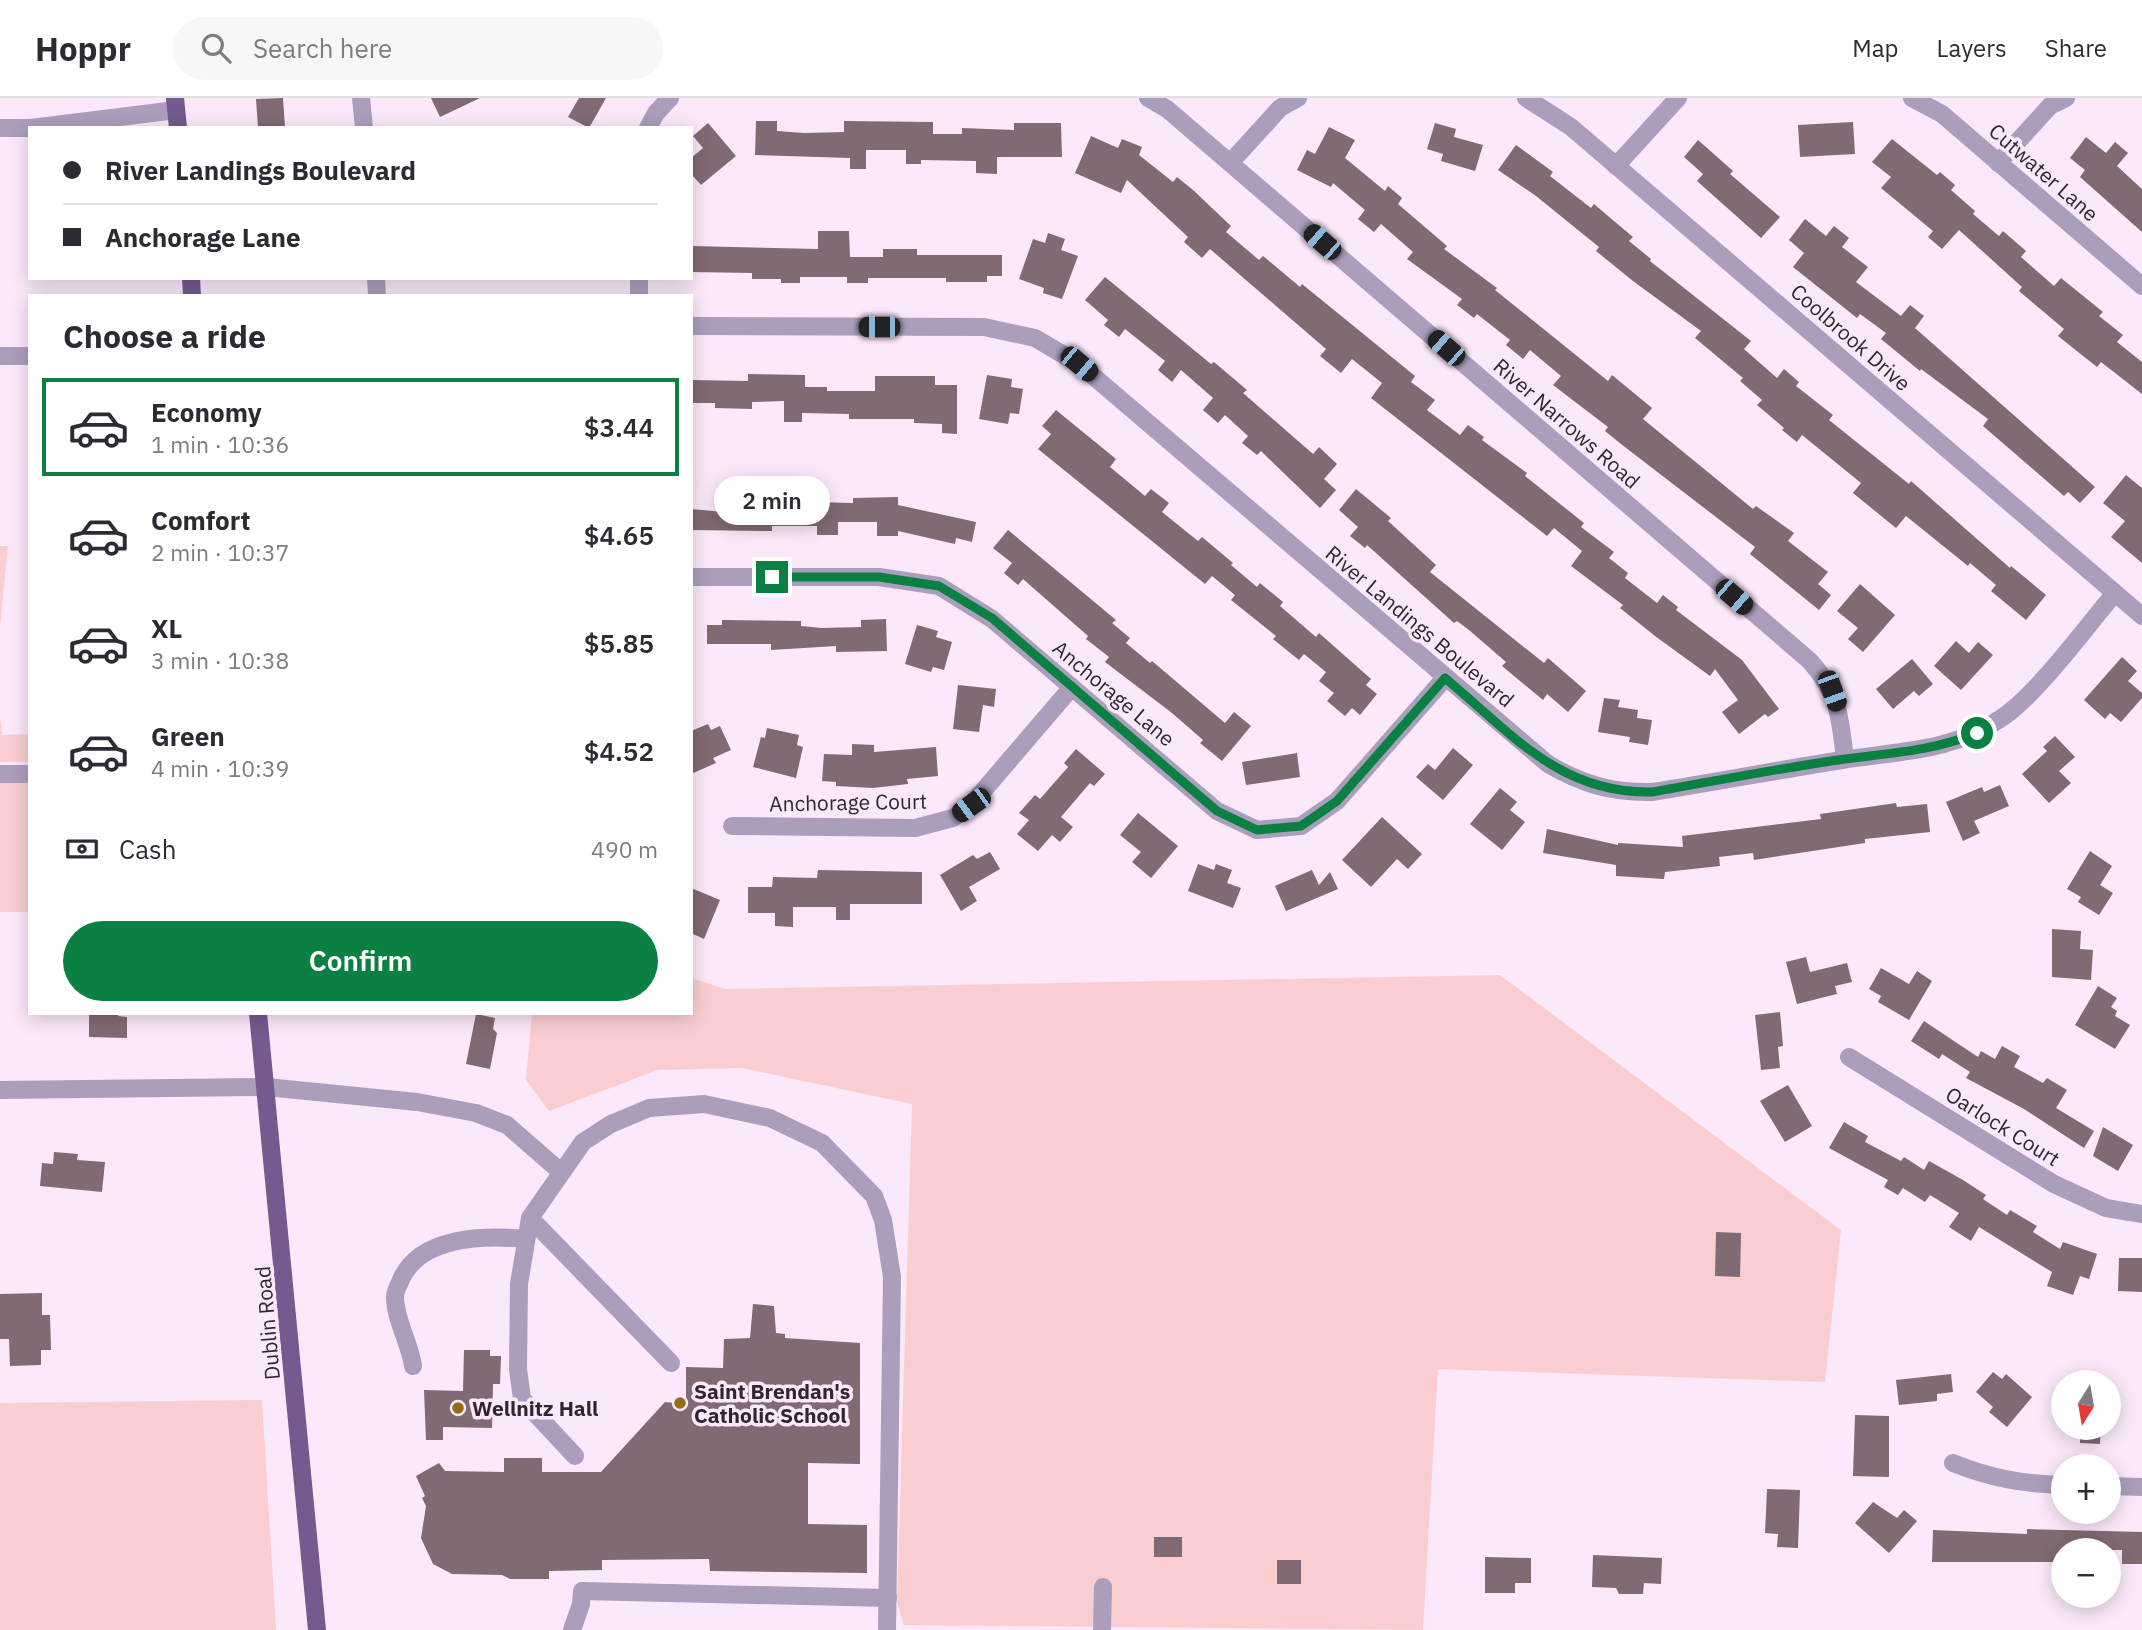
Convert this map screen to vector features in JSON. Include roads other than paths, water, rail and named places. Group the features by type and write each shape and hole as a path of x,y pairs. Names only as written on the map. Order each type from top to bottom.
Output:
{"main road":[{"name":"Dublin Road","path":"258,1015 317,1630"}],"street":[{"path":"362,98 364,126"},
{"path":"649,126 656,113 670,98"},
{"name":"River Narrows Road","path":"1149,98 1167,109 1810,662 1832,691 1838,708 1845,759"},
{"path":"1230,163 1280,108 1298,98"},
{"name":"Coolbrook Drive","path":"1526,98 1553,114 1616,166 2142,616"},
{"path":"1616,166 1678,98"},
{"name":"Cutwater Lane","path":"1912,98 1942,114 2142,286"},
{"path":"1998,163 2031,124 2050,106 2066,98"},
{"path":"49,126 176,112"},
{"path":"0,128 28,128"},
{"name":"River Landings Boulevard","path":"693,326 984,327 1035,338 1079,364 1548,764 1597,788 1624,793 1652,792 1845,759 1947,745 2003,718 2028,694 2115,593"},
{"path":"0,356 28,356"},
{"name":"Anchorage Lane","path":"693,577 879,577 939,586 992,618 1217,811 1257,830 1301,826 1337,801 1445,678"},
{"name":"Anchorage Court","path":"732,826 915,828 953,818 971,805 1072,687"},
{"path":"0,774 28,774"},
{"name":"Oarlock Court","path":"1849,1057 2054,1184 2106,1208 2142,1214"},
{"path":"0,1090 266,1087 417,1102 476,1113 507,1125 561,1172"},
{"path":"575,1456 522,1399 518,1369 519,1284 530,1218 583,1142 611,1124 649,1108 704,1104 770,1118 822,1143 874,1196 883,1220 892,1277 887,1630"},
{"path":"530,1218 671,1363"},
{"path":"413,1366 394,1296 404,1271 427,1252 460,1240 491,1235 525,1239"},
{"path":"1953,1463 1991,1478 2022,1484 2051,1485"},
{"path":"2121,1486 2142,1487"},
{"path":"1102,1630 1103,1587"},
{"path":"572,1630 581,1604 582,1591 888,1598"}],"place":[{"name":"Saint Brendan's Catholic School","path":"680,1403"},
{"name":"Wellnitz Hall","path":"458,1408"}]}
